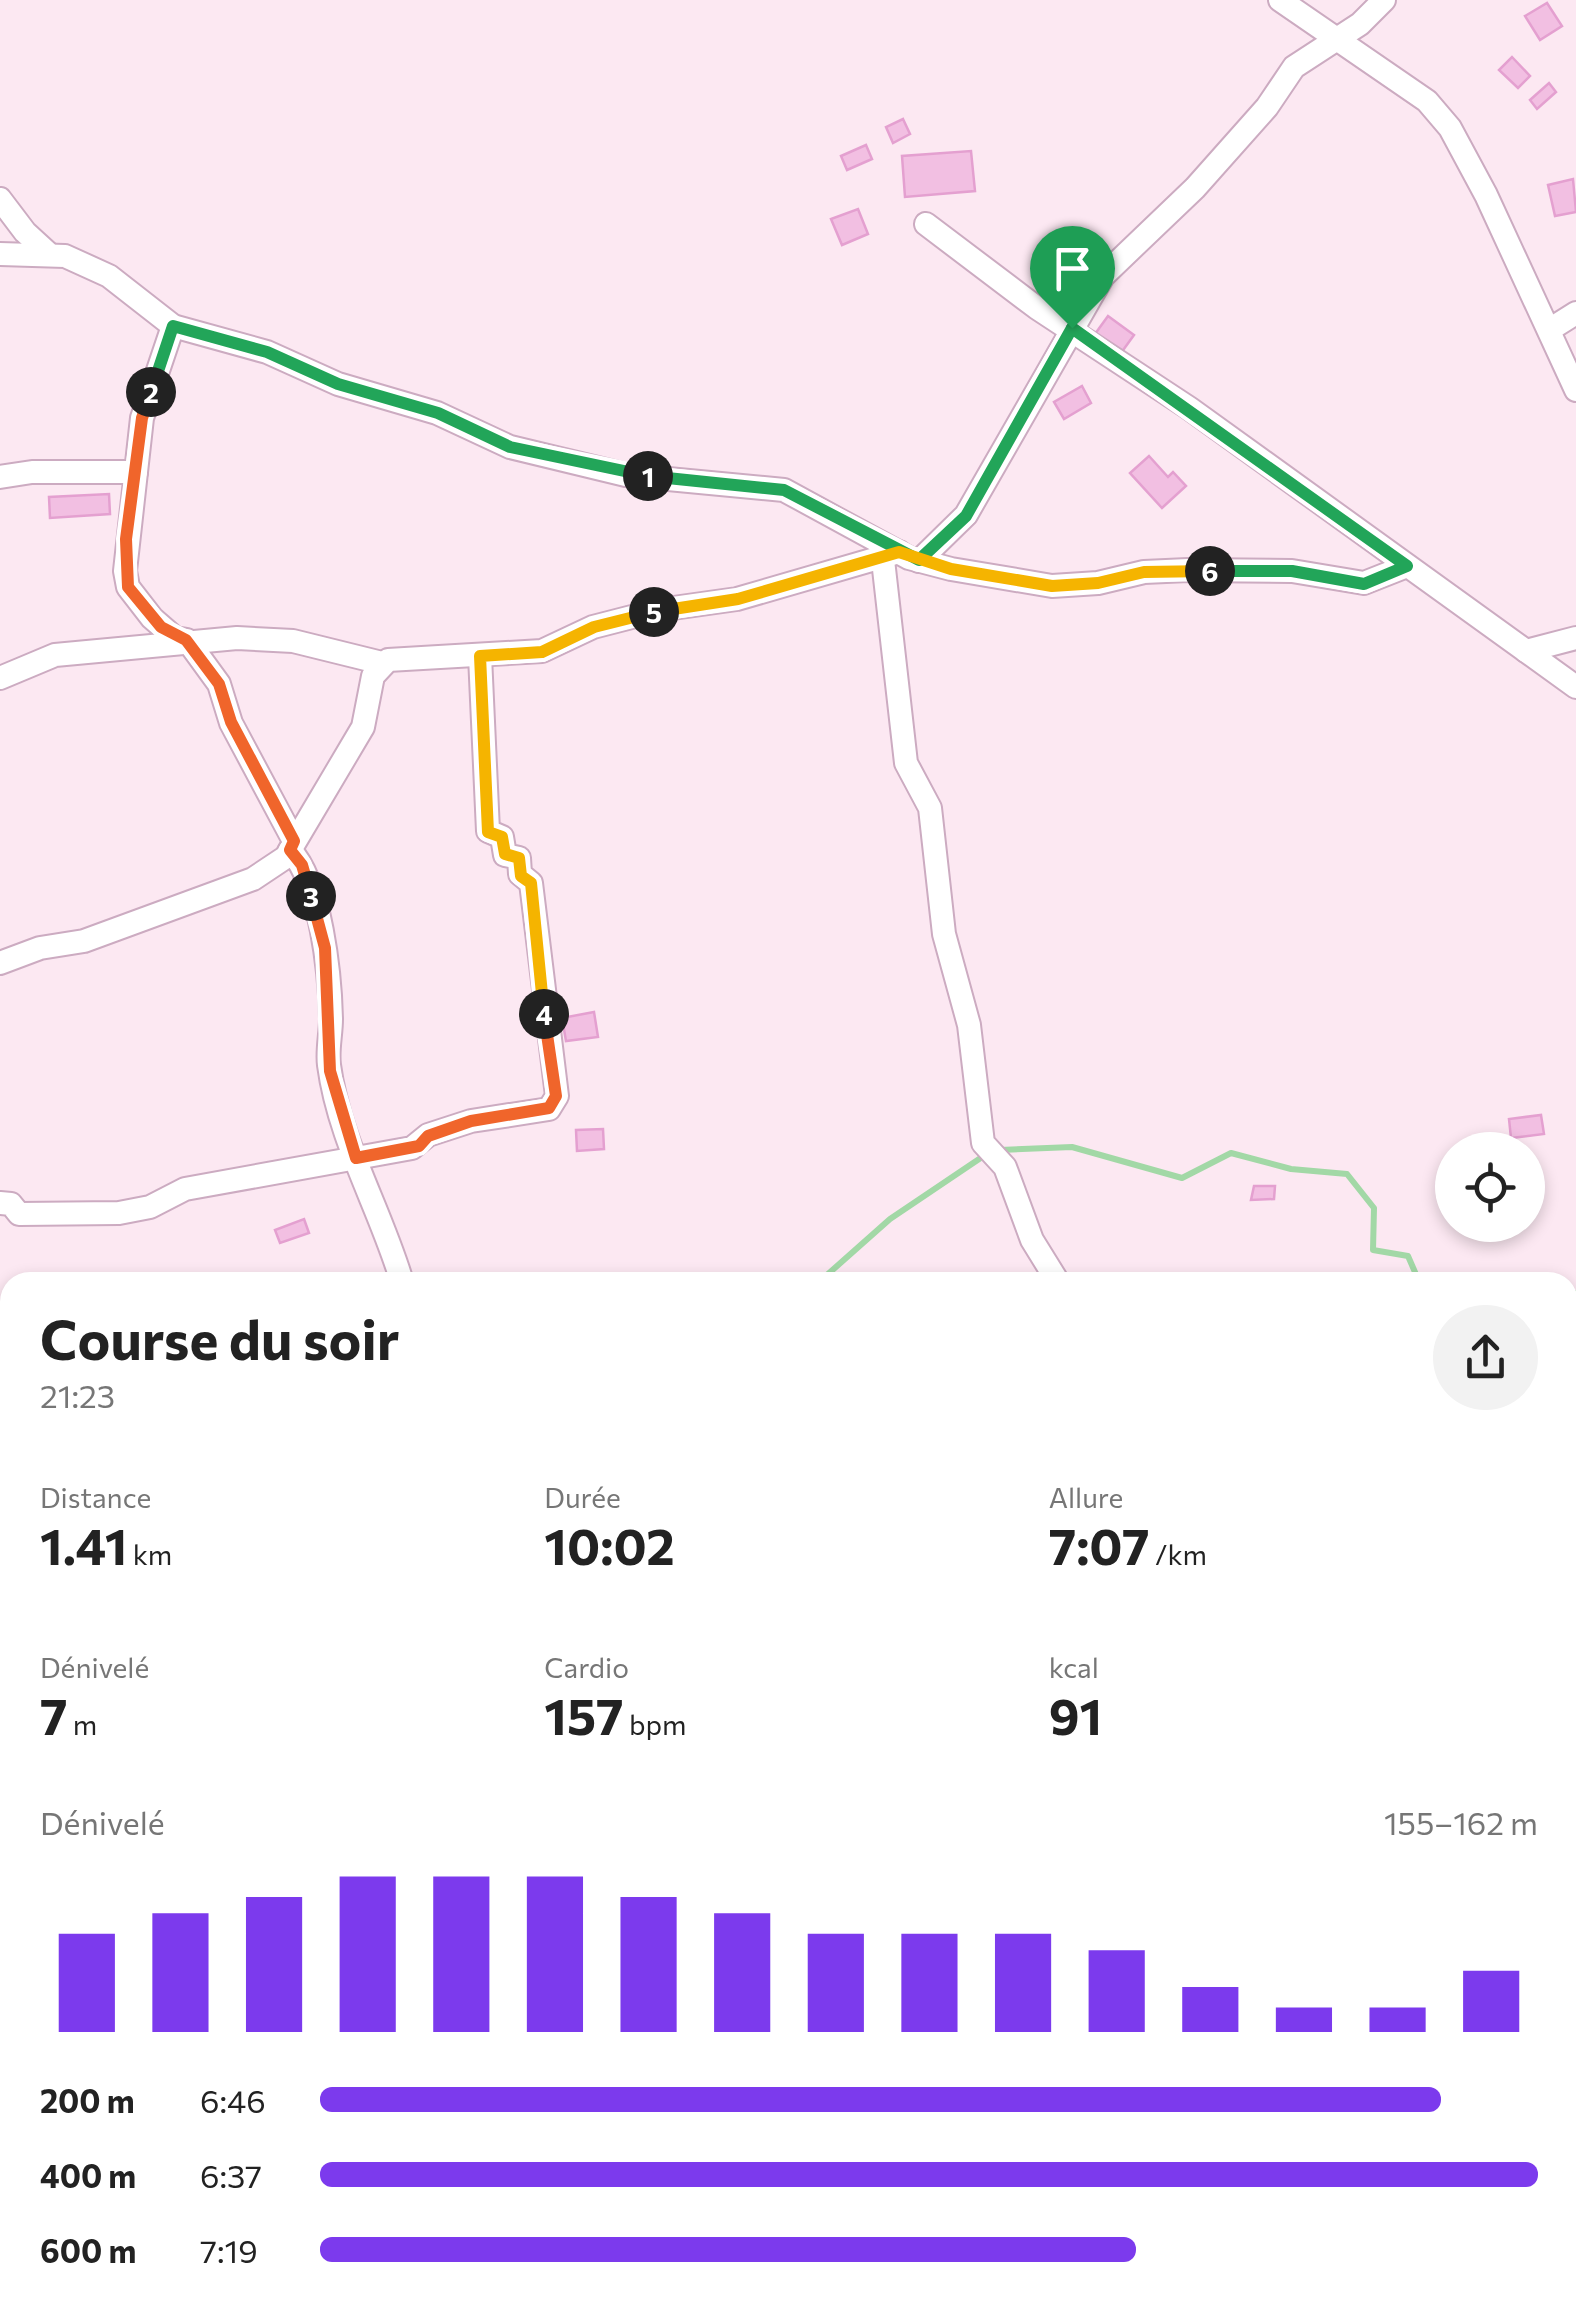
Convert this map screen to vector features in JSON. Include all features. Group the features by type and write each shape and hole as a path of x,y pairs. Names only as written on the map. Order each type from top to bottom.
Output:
{"street":[{"path":"1280,0 1428,101 1450,128 1576,390"},
{"path":"0,678 55,655 160,648 186,640 294,641 382,664 400,658 542,652 594,627 670,608 738,599 900,558 966,516 1103,276 1195,188 1267,107 1294,67 1360,24 1384,0"},
{"path":"0,199 25,232 49,254"},
{"path":"926,224 1025,299 1072,328 1576,687"},
{"path":"0,254 49,254 109,276 173,326 267,352 338,384 438,413 510,447 626,475 784,490 900,558 1052,586 1098,583 1144,572 1188,570 1292,571 1364,584 1407,566"},
{"path":"1549,330 1576,313"},
{"path":"173,326 142,418 126,539 128,587 161,627 186,640 219,684 231,722 302,865 322,935 331,1021 330,1071 356,1158 398,1272"},
{"path":"0,477 32,472 136,472"},
{"path":"900,558 906,763 930,808 944,934 969,1025 983,1142 1005,1166 1032,1240 1052,1272"},
{"path":"1526,652 1576,638"},
{"path":"0,1203 11,1204 19,1214 118,1213 150,1207 186,1189 419,1146 428,1136 471,1121 545,1110 556,1101 531,883 521,876 519,858 505,854 502,837 488,832 480,656"},
{"path":"0,963 24,953 84,940 254,879 278,865 368,717 371,682 382,664"},
{"path":"0,946 24,953"}],"building":[{"path":"1547,3 1562,26 1540,40 1525,16"},
{"path":"1512,57 1530,76 1518,88 1499,70"},
{"path":"1549,83 1556,92 1537,109 1530,100"},
{"path":"903,119 910,134 893,143 886,127"},
{"path":"866,145 872,159 847,170 841,156"},
{"path":"971,151 975,191 905,197 902,156"},
{"path":"1573,179 1576,212 1555,216 1548,185"},
{"path":"858,209 868,234 842,245 831,219"},
{"path":"1108,316 1134,335 1121,353 1095,334"},
{"path":"1082,386 1091,403 1064,419 1054,402"},
{"path":"1149,456 1168,477 1173,472 1186,486 1162,508 1130,473"},
{"path":"109,494 110,514 50,518 49,497"},
{"path":"594,1012 598,1037 566,1041 562,1018"},
{"path":"1541,1115 1544,1132 1510,1132 1509,1119"},
{"path":"603,1129 604,1149 577,1151 576,1130"},
{"path":"1254,1186 1275,1186 1274,1199 1251,1200"},
{"path":"304,1219 309,1233 280,1243 275,1230"}],"waterway":[{"path":"1000,1150 1072,1147 1182,1178 1231,1153 1291,1169 1347,1174 1374,1208 1373,1250 1408,1256 1415,1272"},
{"path":"830,1272 890,1219 988,1153"}],"route":[{"path":"173,326 267,352 338,384 438,413 510,447 626,475 725,481 784,490 919,560 948,538 966,516 1072,328 1407,566 1364,584 1292,571 1188,570 1144,572 1118,580 1052,586 951,569 909,558 899,552 847,571 738,599 670,608 594,627 542,652 480,656 488,832 502,837 505,854 519,858 521,876 531,883 556,1101 545,1110 509,1112 471,1121 425,1137 419,1146 356,1158 328,1059 331,1021 322,935 302,865 290,850 294,841 273,809 264,782 231,722 219,684 186,640 175,638 152,618 126,580 126,539 142,418 173,326"}]}
